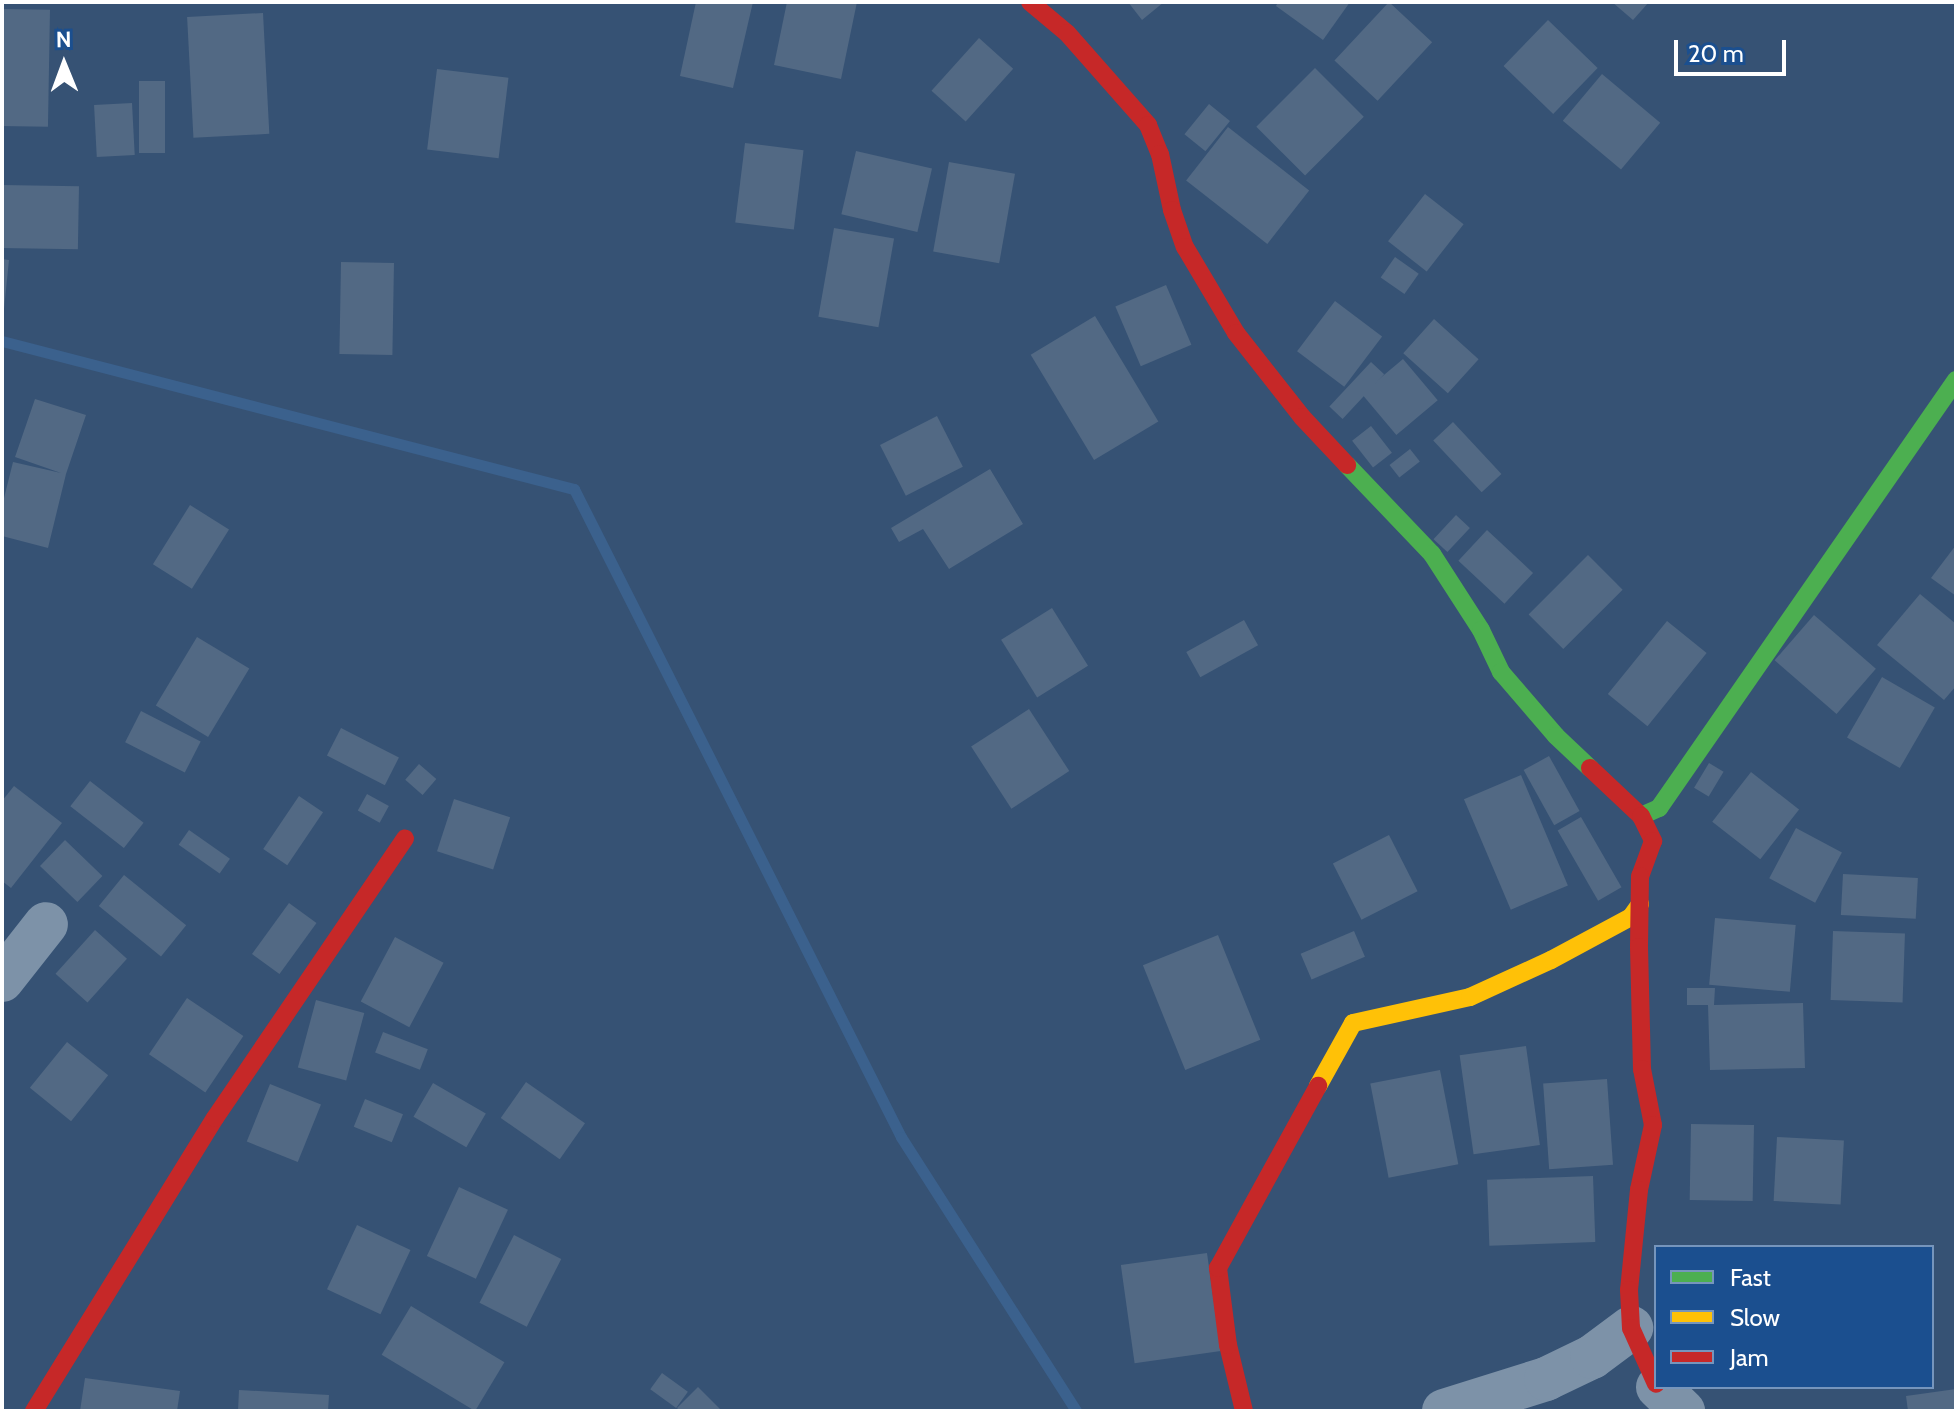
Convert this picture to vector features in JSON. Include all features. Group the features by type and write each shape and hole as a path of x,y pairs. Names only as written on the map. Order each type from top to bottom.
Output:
{"street":[{"path":"1030,2 1067,33 1119,88 1148,125 1160,154 1172,210 1185,247 1236,333 1302,417 1372,496 1432,554 1481,630 1501,672 1556,736 1641,816 1653,841 1640,876 1642,1069 1653,1125 1634,1236 1629,1290 1631,1328 1654,1379"},
{"path":"1641,816 1659,808 1956,380"},
{"path":"34,1411 215,1118 405,838"},
{"path":"1244,1411 1228,1345 1218,1268 1353,1023 1470,997 1551,960 1631,917 1640,904"},
{"path":"2,980 46,924"},
{"path":"1444,1411 1546,1379 1592,1357 1631,1328"},
{"path":"1660,1389 1683,1411"}],"building":[{"path":"696,2 753,2 733,88 680,76"},
{"path":"787,2 857,2 841,79 774,65"},
{"path":"1128,2 1164,2 1142,20"},
{"path":"1278,2 1350,2 1323,40 1276,6"},
{"path":"1389,2 1432,42 1378,101 1334,61"},
{"path":"1612,2 1649,2 1633,20"},
{"path":"2,9 50,10 48,127 2,126"},
{"path":"263,13 269,134 193,138 187,17"},
{"path":"1548,20 1598,68 1553,114 1504,66"},
{"path":"979,38 1013,69 966,122 931,91"},
{"path":"1315,68 1364,117 1305,175 1256,127"},
{"path":"437,69 508,78 499,158 427,149"},
{"path":"1602,74 1660,123 1621,170 1563,121"},
{"path":"139,81 165,81 165,153 139,153"},
{"path":"132,103 135,155 97,157 94,105"},
{"path":"1209,104 1230,121 1205,151 1184,134"},
{"path":"1228,127 1309,190 1267,244 1186,181"},
{"path":"745,143 804,150 794,230 735,222"},
{"path":"856,151 932,169 917,232 841,214"},
{"path":"949,162 1015,174 999,263 933,252"},
{"path":"2,185 79,186 78,249 2,248"},
{"path":"1425,194 1464,224 1427,271 1388,241"},
{"path":"834,228 894,239 878,327 818,317"},
{"path":"1395,257 1419,274 1404,294 1381,277"},
{"path":"2,259 9,260 4,309 2,309"},
{"path":"341,262 394,263 392,355 339,354"},
{"path":"1166,285 1191,345 1141,366 1115,306"},
{"path":"1335,301 1382,337 1344,387 1297,351"},
{"path":"1095,316 1158,421 1094,460 1031,355"},
{"path":"1434,319 1479,359 1448,393 1403,353"},
{"path":"1403,359 1438,400 1396,435 1362,394"},
{"path":"1371,362 1384,374 1343,419 1329,407"},
{"path":"35,399 86,415 66,474 48,548 2,536 2,506 13,462 61,473 15,457"},
{"path":"937,416 963,467 906,496 880,445"},
{"path":"1453,422 1501,474 1482,492 1433,440"},
{"path":"1371,426 1392,453 1373,468 1352,441"},
{"path":"1410,449 1420,462 1399,478 1390,465"},
{"path":"990,469 1023,524 949,569 923,529 899,542 891,528"},
{"path":"190,505 229,529 192,589 153,564"},
{"path":"1456,515 1470,528 1447,552 1433,539"},
{"path":"1487,530 1533,573 1504,604 1458,561"},
{"path":"1956,545 1956,596 1931,578"},
{"path":"1588,555 1623,590 1563,649 1529,614"},
{"path":"1920,594 1956,624 1956,686 1944,700 1877,645"},
{"path":"1052,608 1088,666 1037,697 1001,640"},
{"path":"1814,615 1876,669 1837,714 1775,660"},
{"path":"1244,620 1258,645 1200,677 1186,652"},
{"path":"1667,621 1707,653 1647,726 1608,694"},
{"path":"197,637 249,668 208,737 156,706"},
{"path":"1882,677 1935,708 1900,768 1847,738"},
{"path":"1029,709 1069,771 1011,809 971,747"},
{"path":"141,711 201,741 185,773 125,742"},
{"path":"341,728 399,758 385,785 327,756"},
{"path":"1549,756 1580,811 1554,825 1524,770"},
{"path":"1709,763 1724,772 1709,797 1694,788"},
{"path":"419,764 436,779 423,795 405,780"},
{"path":"1751,772 1799,810 1760,859 1712,822"},
{"path":"1521,775 1568,885 1511,910 1464,799"},
{"path":"90,781 144,823 124,848 70,806"},
{"path":"14,786 62,823 11,888 2,881 2,801"},
{"path":"367,794 389,806 380,823 358,811"},
{"path":"299,796 323,812 287,865 263,849"},
{"path":"454,799 510,817 493,870 437,851"},
{"path":"1581,817 1622,887 1598,901 1558,831"},
{"path":"1796,828 1842,852 1815,903 1769,878"},
{"path":"189,830 230,859 220,873 179,845"},
{"path":"1389,835 1418,891 1361,920 1333,864"},
{"path":"65,840 102,876 77,902 40,866"},
{"path":"1843,874 1918,878 1916,919 1841,915"},
{"path":"124,875 186,925 161,956 99,906"},
{"path":"289,903 317,923 279,974 252,954"},
{"path":"1715,918 1796,925 1790,992 1709,985"},
{"path":"95,930 127,959 87,1003 56,974"},
{"path":"1354,931 1365,957 1312,979 1301,954"},
{"path":"1833,931 1905,934 1903,1002 1831,1000"},
{"path":"1218,935 1260,1040 1185,1070 1143,965"},
{"path":"395,937 444,963 409,1027 361,1001"},
{"path":"1687,988 1715,988 1714,1005 1803,1003 1805,1068 1710,1070 1708,1005 1687,1005"},
{"path":"187,998 243,1036 205,1092 149,1054"},
{"path":"316,1000 364,1013 346,1081 298,1068"},
{"path":"383,1032 428,1049 420,1070 375,1053"},
{"path":"67,1042 108,1075 71,1121 30,1088"},
{"path":"1526,1046 1540,1145 1474,1154 1460,1055"},
{"path":"1440,1070 1458,1164 1389,1178 1370,1084"},
{"path":"1607,1079 1613,1165 1549,1169 1543,1083"},
{"path":"526,1082 585,1123 560,1159 501,1118"},
{"path":"433,1083 486,1114 466,1147 414,1117"},
{"path":"270,1084 321,1105 298,1162 247,1141"},
{"path":"365,1099 403,1114 392,1142 354,1127"},
{"path":"1691,1124 1754,1125 1753,1201 1690,1200"},
{"path":"1777,1137 1844,1141 1841,1204 1774,1201"},
{"path":"1593,1176 1595,1242 1489,1246 1487,1180"},
{"path":"459,1187 508,1210 476,1279 427,1256"},
{"path":"357,1225 410,1250 380,1314 327,1289"},
{"path":"514,1235 561,1259 527,1327 479,1303"},
{"path":"1207,1253 1221,1351 1135,1363 1121,1265"},
{"path":"411,1306 504,1362 475,1411 382,1355"},
{"path":"662,1373 688,1392 676,1408 650,1389"},
{"path":"85,1378 180,1391 177,1411 80,1411"},
{"path":"698,1387 722,1411 680,1411 677,1408"},
{"path":"1956,1389 1956,1411 1908,1411 1906,1396"},
{"path":"239,1390 329,1395 328,1411 238,1411"}],"waterway":[{"path":"2,341 574,489 901,1137 1076,1411"}],"traffic: fast":[{"path":"1641,816 1659,808 1956,380"},
{"path":"1347,465 1432,554 1481,630 1501,672 1556,736 1590,768"}],"traffic: slow":[{"path":"1318,1086 1353,1023 1470,997 1551,960 1631,917 1640,904"}],"traffic: jam":[{"path":"1030,2 1067,33 1148,125 1160,154 1172,210 1185,247 1236,333 1302,417 1347,465"},
{"path":"1590,768 1641,816 1653,841 1640,876 1639,947 1642,1069 1653,1125 1639,1190 1629,1290 1631,1328 1654,1380"},
{"path":"34,1411 215,1118 405,838"},
{"path":"1244,1411 1228,1345 1218,1268 1318,1086"}]}
